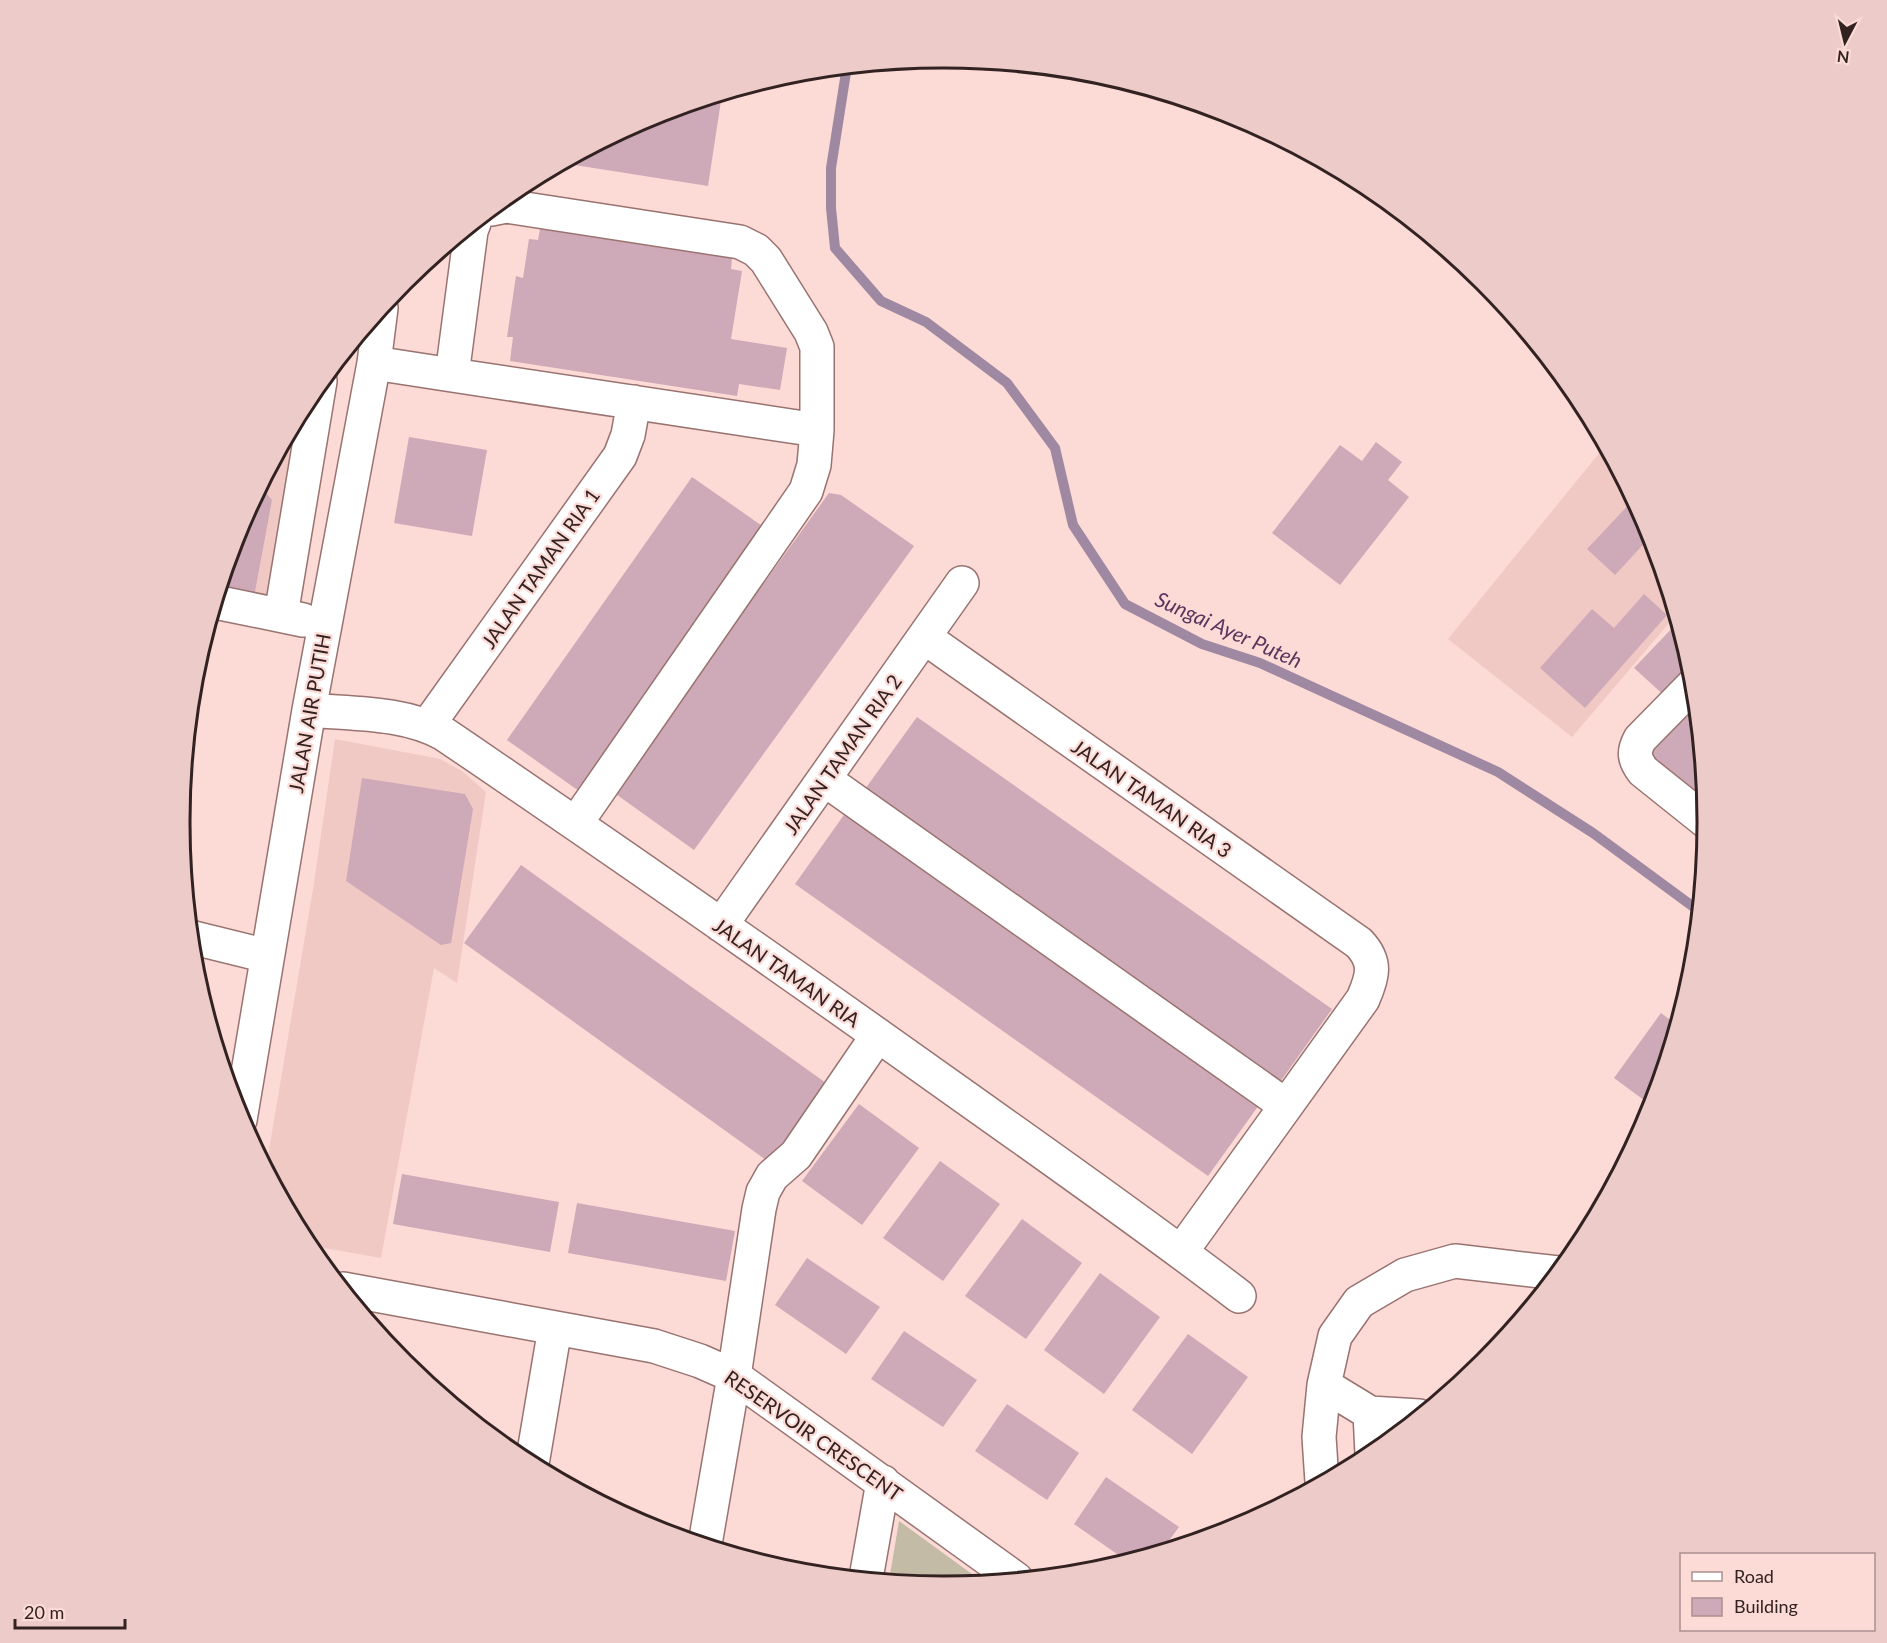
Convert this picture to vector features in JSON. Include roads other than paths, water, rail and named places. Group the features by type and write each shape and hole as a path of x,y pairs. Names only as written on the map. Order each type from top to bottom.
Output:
{"street":[{"path":"508,206 740,242 756,250 775,271 815,339 818,354 814,465 806,491 576,823"},
{"path":"453,375 471,234"},
{"name":"JALAN AIR PUTIH","path":"243,1100 309,710 374,363 379,322"},
{"path":"374,363 817,430"},
{"name":"JALAN TAMAN RIA 1","path":"428,725 623,449 634,402"},
{"path":"281,615 299,440 307,419"},
{"path":"299,440 358,446"},
{"name":"JALAN TAMAN RIA 2","path":"721,925 962,583"},
{"path":"222,603 326,624"},
{"name":"JALAN TAMAN RIA 3","path":"924,637 1359,943 1367,952 1372,964 1371,982 1363,999 1285,1105"},
{"path":"1686,692 1641,739 1635,750 1635,761 1643,771 1697,815"},
{"name":"JALAN TAMAN RIA","path":"309,710 395,717 428,725 444,734 576,823 878,1035 1181,1251 1239,1296"},
{"path":"824,778 1285,1105 1181,1251"},
{"path":"199,939 267,956"},
{"path":"706,1537 735,1376 763,1192 772,1176 796,1155 878,1035"},
{"path":"1321,1473 1319,1437 1324,1385 1335,1336 1359,1302 1405,1275 1455,1261 1548,1272"},
{"name":"RESERVOIR CRESCENT","path":"353,1291 654,1346 700,1361 735,1376 1007,1573"},
{"path":"534,1454 555,1328"},
{"path":"1324,1385 1370,1413 1409,1415"},
{"path":"1370,1413 1371,1442"},
{"path":"867,1571 883,1482"}],"waterway":[{"name":"Sungai Ayer Puteh","path":"846,74 831,168 831,208 835,248 881,301 926,322 1007,383 1055,448 1073,525 1125,604 1202,644 1260,663 1498,772 1593,833 1692,906"}]}
